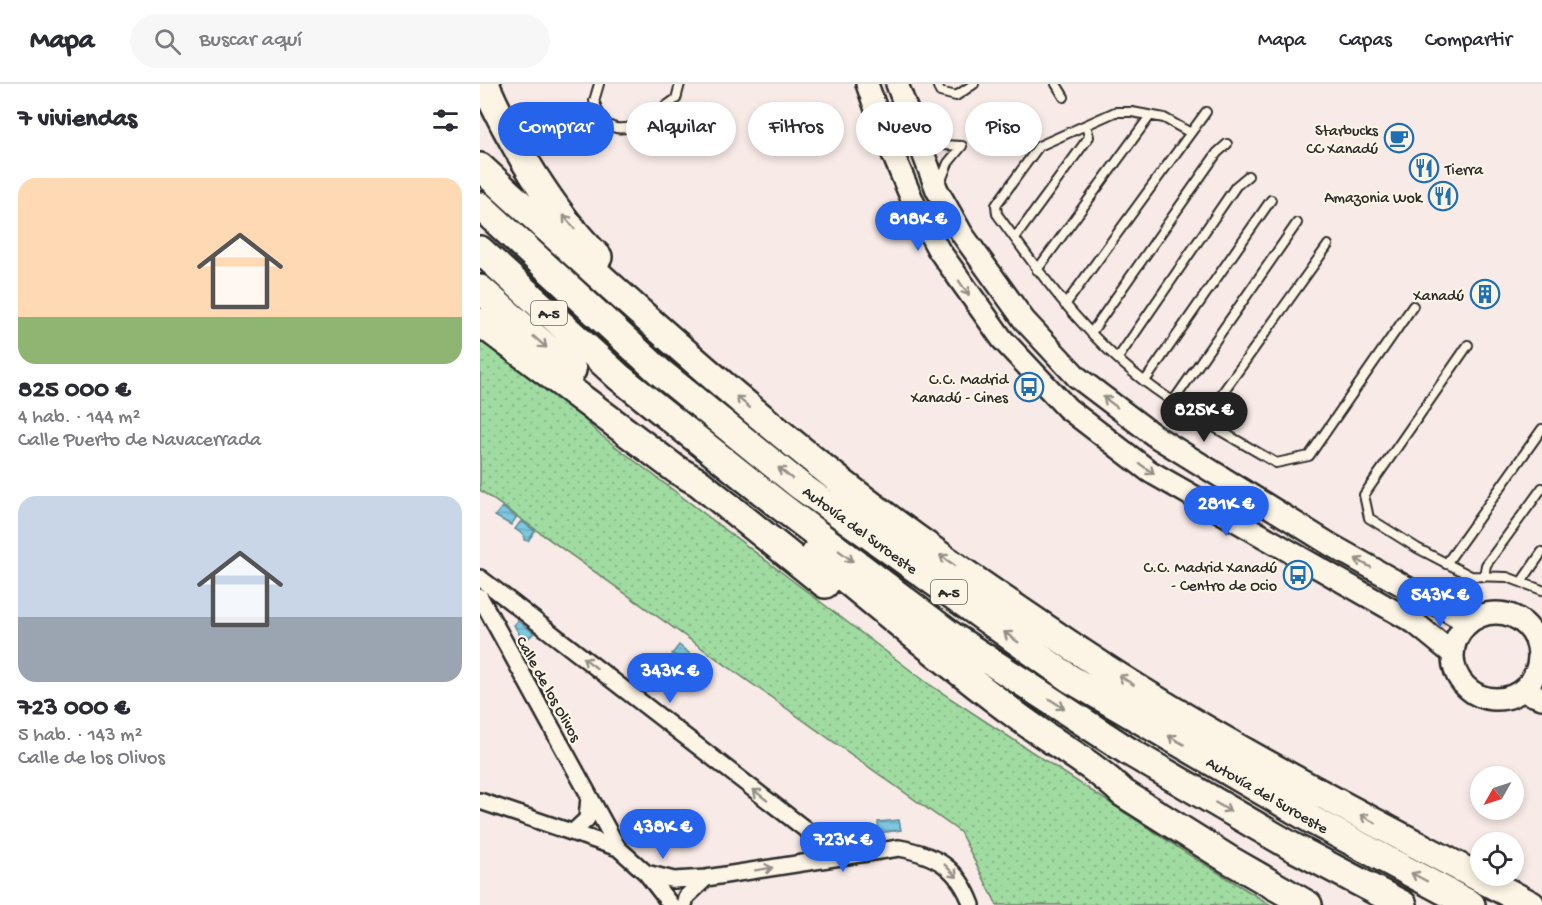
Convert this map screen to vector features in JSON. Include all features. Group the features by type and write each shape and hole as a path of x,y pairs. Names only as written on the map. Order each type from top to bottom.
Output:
{"highway":[{"path":"485,84 498,115 560,211 595,254 654,309 675,345"},
{"path":"480,167 675,345 818,464 938,554 1082,653 1325,796 1531,905"},
{"name":"Autovía del Suroeste","path":"480,206 660,372 799,485 1069,678 1314,821 1471,905"},
{"name":"Autovía del Suroeste","path":"480,250 619,377 779,505 953,637 1128,751 1291,846 1403,905"},
{"path":"480,289 682,464 698,482"},
{"path":"480,322 677,470 698,482 945,678 1107,787 1124,793"},
{"path":"619,377 647,413 743,495 976,685 1036,730 1111,781 1124,793 1228,859 1308,905"}],"street":[{"path":"867,84 896,162 938,249 1002,339 1067,408 1149,471 1415,623 1453,654"},
{"path":"897,84 903,102"},
{"path":"924,156 937,190 989,274 1024,320 1077,378 1165,442 1331,545 1468,622"},
{"path":"480,578 840,856"},
{"name":"Calle de los Olivos","path":"480,597 618,848"},
{"path":"1506,614 1529,627 1541,653 1536,673 1522,691 1510,697 1496,699 1476,694 1461,681 1455,668 1453,654 1455,642 1468,622 1480,615 1506,614"},
{"path":"1522,691 1542,698"},
{"path":"573,832 586,819 589,797"},
{"path":"480,801 618,848 646,873 671,905"},
{"path":"646,873 674,880 706,879 899,848 925,853 953,872 965,886 972,905"},
{"path":"684,905 686,897 706,879"}],"lane":[{"path":"599,84 594,101 605,123 617,128 630,128 676,99 680,84"},
{"path":"937,84 940,92 956,96 974,84"},
{"path":"1056,84 1064,97"},
{"path":"1189,132 1164,118 1132,112 1115,112 1039,146 996,205 997,214 1065,305 1091,333 1145,381 1203,420 1276,463 1309,456 1413,306"},
{"path":"1065,305 1189,132 1206,112"},
{"path":"1038,270 1150,116"},
{"path":"1015,238 1089,137 1086,125"},
{"path":"1091,333 1217,153 1227,144"},
{"path":"937,190 948,163 962,146 953,146"},
{"path":"1118,358 1236,186 1248,176"},
{"path":"1145,381 1271,200"},
{"path":"1174,400 1298,223"},
{"path":"1203,420 1328,245"},
{"path":"1468,345 1364,495 1369,518 1417,549 1471,576 1522,581 1542,591"},
{"path":"1446,564 1542,429"},
{"path":"1484,576 1486,566 1542,488"},
{"path":"1522,581 1542,552"}],"green space":[{"path":"480,317 598,433 930,685 1188,854 1271,905 997,905 960,832 480,490"}],"water":[{"path":"502,507 516,518 511,525 495,516"},
{"path":"521,521 535,531 528,541 524,540 524,535 515,529"},
{"path":"518,621 534,633 524,642 514,625"},
{"path":"679,645 694,657 688,663 672,654"},
{"path":"899,820 901,830 879,833 878,822"}],"place":[{"name":"Starbucks CC Xanadú","path":"1399,138"},
{"name":"Tierra","path":"1424,168"},
{"name":"Amazonia Wok","path":"1443,196"},
{"name":"Xanadú","path":"1485,294"},
{"name":"C.C. Madrid Xanadú - Cines","path":"1029,387"},
{"name":"C.C. Madrid Xanadú - Centro de Ocio","path":"1298,575"}]}
